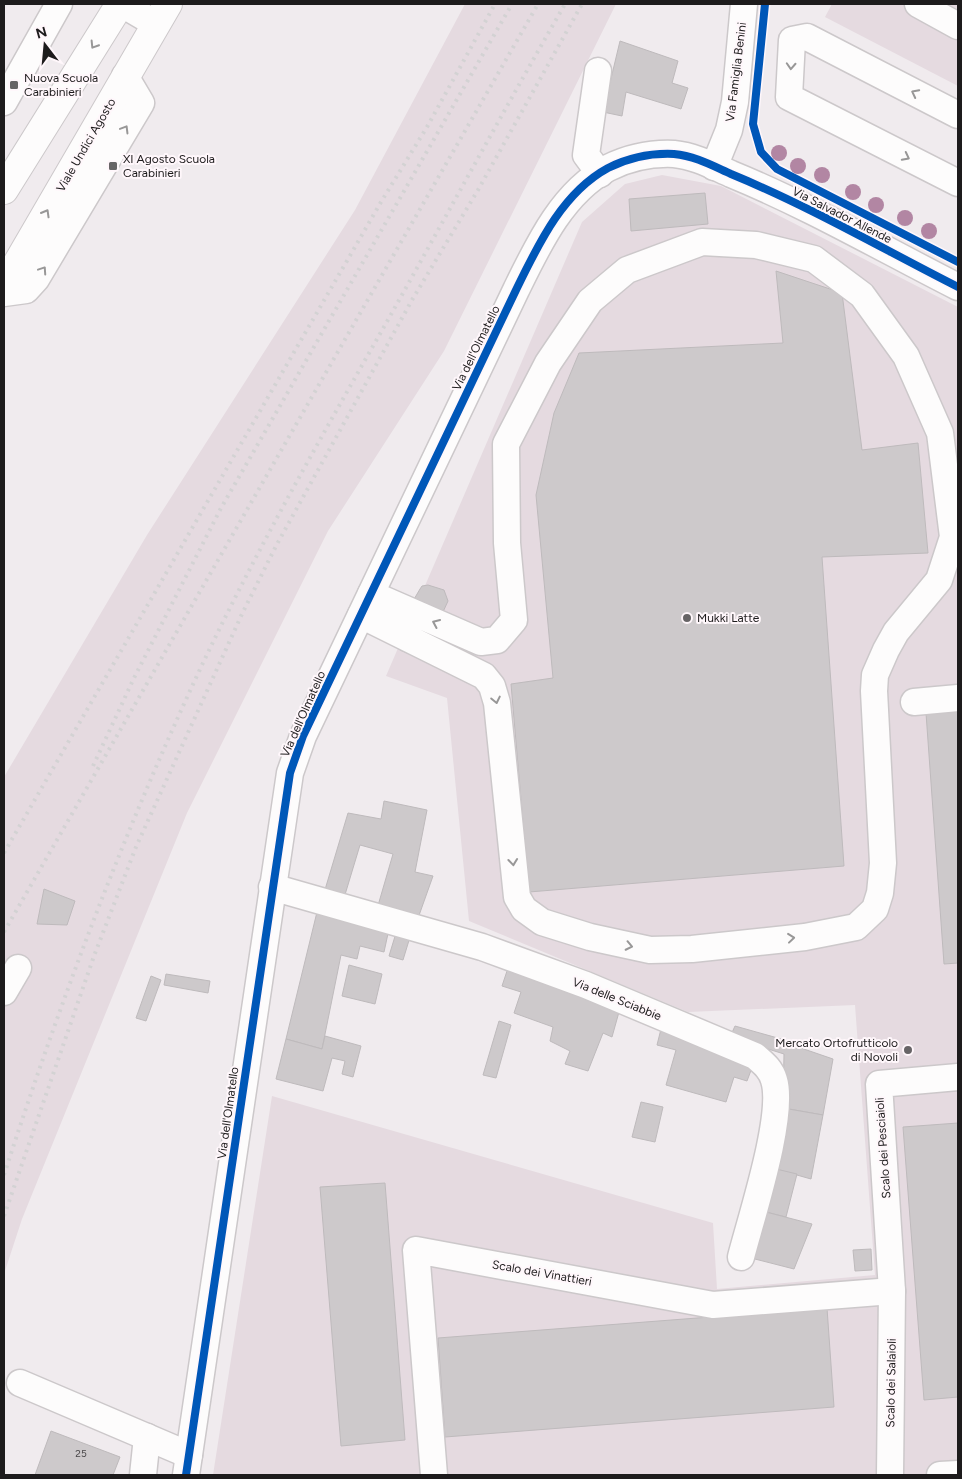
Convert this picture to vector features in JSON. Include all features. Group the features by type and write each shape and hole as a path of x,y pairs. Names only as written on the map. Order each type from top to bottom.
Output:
{"main road":[{"path":"4,190 121,4"},
{"name":"Viale Undici Agosto","path":"4,286 162,14"}],"street":[{"path":"4,102 59,4"},
{"path":"121,4 162,14"},
{"name":"Via Famiglia Benini","path":"714,167 729,130 735,102 744,4"},
{"path":"930,7 958,26"},
{"path":"958,115 807,37 792,40 789,98 958,183"},
{"path":"598,71 586,155 600,174"},
{"path":"4,293 26,290 36,279 141,103 125,76"},
{"name":"Via dell'Olmatello","path":"187,1465 290,772 303,736 536,249 571,199 587,182 633,158 653,154 675,154 697,159 714,167"},
{"name":"Via Salvador Allende","path":"714,167 774,193 958,288"},
{"path":"702,242 756,246 814,259 862,295 906,356 940,433 953,537 939,580 896,632 875,676 874,691 883,863 875,909 856,927 805,937 692,949 650,950 590,937 542,922 524,909 517,897 497,703 492,686 484,676 366,605 481,642 497,640 514,620 507,543 506,444 548,363 590,301 627,270 702,242"},
{"path":"914,702 958,698"},
{"name":"Via delle Sciabbie","path":"272,887 482,947 586,985 755,1056 768,1067 774,1079 776,1094 771,1141 741,1257"},
{"path":"4,992 18,968"},
{"name":"Scalo dei Pesciaioli","path":"892,1292 879,1084 958,1077"},
{"name":"Scalo dei Vinattieri","path":"434,1475 416,1250 713,1305 892,1292"},
{"name":"Scalo dei Salaioli","path":"890,1475 892,1292"},
{"path":"20,1383 147,1437 187,1465"},
{"path":"143,1475 147,1437"},
{"path":"940,1475 958,1474"}],"shaded area":[{"path":"465,4 616,4 444,351 328,531 187,813 22,1219 4,1274 4,777 147,535 355,210"},
{"path":"832,4 958,4 958,86 825,17"},
{"path":"662,175 721,186 958,307 958,1475 213,1475 272,1096 713,1223 717,1289 875,1275 855,1005 688,1012 469,921 447,698 386,676 582,222 625,184"}],"building":[{"path":"620,41 678,61 672,83 688,88 681,109 626,92 622,116 603,112"},
{"path":"705,193 708,224 631,231 629,199"},
{"name":"Mukki Latte","path":"776,271 842,293 862,450 918,443 928,553 822,557 844,866 529,892 511,684 553,678 536,495 554,413 579,353 783,343"},
{"path":"428,585 444,590 448,601 424,653 417,657 400,650 396,646 406,613 422,586"},
{"path":"958,710 958,963 944,964 926,713"},
{"path":"384,801 427,810 415,872 433,876 417,921 377,909 393,854 360,845 344,898 324,893 348,813 381,819"},
{"path":"44,889 75,901 67,925 37,924"},
{"path":"317,912 389,929 384,952 360,946 357,959 341,955 322,1049 286,1039"},
{"path":"396,933 410,937 403,960 389,956"},
{"path":"349,965 382,974 375,1004 342,996"},
{"path":"508,968 572,988 619,1012 612,1037 603,1033 588,1071 565,1064 570,1051 550,1041 553,1027 514,1013 521,992 502,986"},
{"path":"166,974 210,981 208,993 164,985"},
{"path":"151,976 161,980 146,1021 136,1018"},
{"path":"499,1021 511,1025 496,1078 483,1075"},
{"path":"735,1026 799,1044 798,1047 833,1059 823,1115 783,1108 784,1054 730,1037"},
{"path":"661,1029 753,1065 747,1081 734,1077 726,1102 666,1085 676,1050 657,1045"},
{"path":"325,1036 361,1046 353,1077 342,1074 345,1061 332,1058 323,1091 276,1079 286,1039 322,1049"},
{"path":"641,1102 663,1107 655,1142 632,1137"},
{"path":"783,1108 823,1115 811,1179 772,1168"},
{"path":"958,1123 958,1397 924,1400 903,1127"},
{"path":"772,1168 797,1174 786,1217 762,1211"},
{"path":"385,1183 405,1440 341,1446 320,1187"},
{"path":"762,1211 812,1224 794,1269 751,1258"},
{"path":"871,1249 872,1270 855,1271 853,1250"},
{"path":"827,1308 834,1407 445,1437 438,1338"},
{"path":"51,1431 120,1457 113,1475 35,1475"}],"railway":[{"path":"4,853 381,202 427,127 495,4"},
{"path":"93,766 134,678 221,508 512,4"},
{"path":"4,932 538,4"},
{"path":"4,1175 89,931 137,811 189,693 260,550 565,4"},
{"path":"4,1216 94,956 136,847 242,614 276,546 412,300 478,190 582,4"}],"cycle path":[{"path":"765,4 753,124 761,152 777,169 958,262"},
{"path":"186,1475 290,773 303,736 533,255 553,222 577,191 608,168 624,161 649,155 682,155 704,162 760,186 846,228 958,287"}],"place":[{"name":"Nuova Scuola Carabinieri","path":"14,85"},
{"name":"XI Agosto Scuola Carabinieri","path":"113,166"},
{"name":"Mukki Latte","path":"687,618"},
{"name":"Mercato Ortofrutticolo di Novoli","path":"908,1050"}]}
